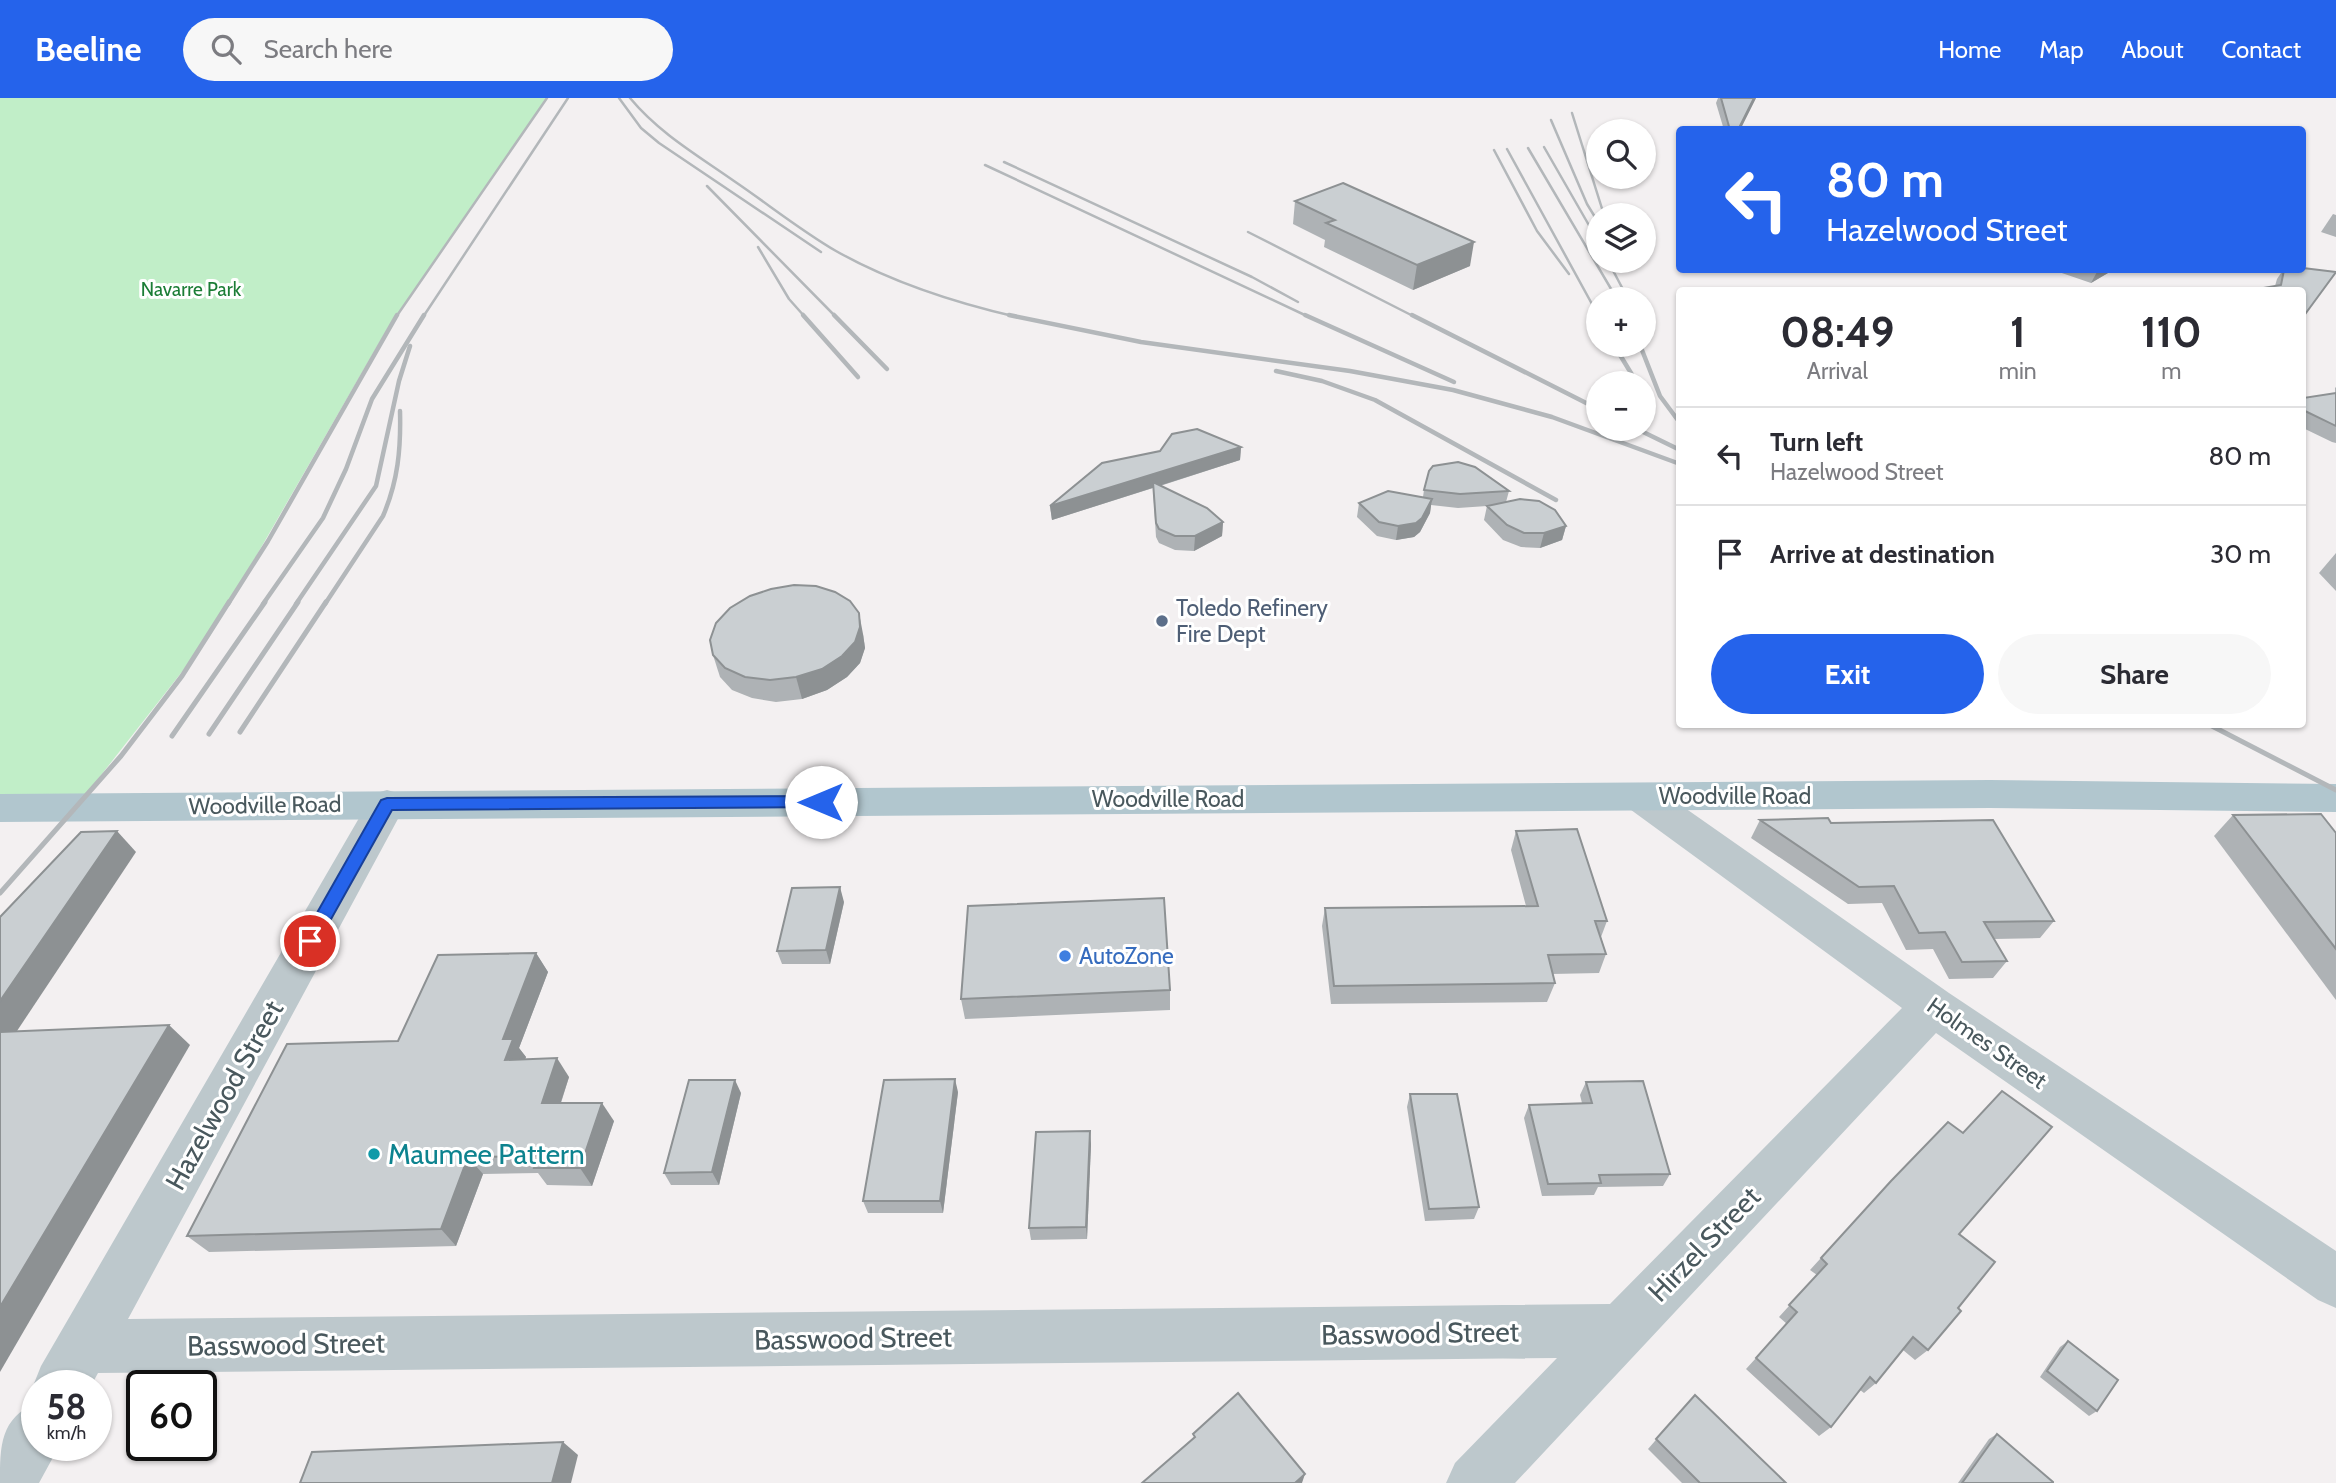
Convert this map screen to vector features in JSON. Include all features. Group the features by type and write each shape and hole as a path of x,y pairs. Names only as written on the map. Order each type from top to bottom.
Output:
{"main road":[{"name":"Woodville Road","path":"0,808 1990,794 2336,798"}],"street":[{"name":"Holmes Street","path":"1641,797 1933,1006 2336,1282"},
{"name":"Hazelwood Street","path":"73,1366 387,804"},
{"name":"Hirzel Street","path":"1475,1483 1933,1006"},
{"name":"Basswood Street","path":"73,1366 1621,1331"},
{"path":"7,1483 21,1458"}],"green space":[{"name":"Navarre Park","path":"0,98 547,98 387,329 210,636 76,807 0,808"}],"building":[{"path":"1721,98 1754,98 1740,126 1729,126"},
{"path":"1343,183 1474,242 1417,265 1326,223 1335,220 1295,201"},
{"path":"2306,268 2336,272 2306,313 2306,287 2269,287 2281,285 2283,273 2306,273"},
{"path":"2336,393 2336,426 2306,411 2306,398"},
{"path":"1197,429 1241,447 1050,506 1102,463 1160,451 1172,434"},
{"path":"1458,462 1475,467 1509,491 1460,494 1424,490 1433,466"},
{"path":"1153,482 1207,508 1223,522 1195,536 1175,536 1159,529 1156,523"},
{"path":"1388,491 1432,499 1422,518 1416,523 1398,526 1379,522 1359,503"},
{"path":"1520,499 1539,501 1555,510 1566,526 1544,533 1524,533 1507,525 1487,506"},
{"path":"794,585 816,586 835,592 850,601 859,613 860,627 855,642 842,656 822,669 796,677 770,680 745,677 725,668 713,655 710,640 716,623 730,608 750,596"},
{"path":"2321,814 2336,833 2336,949 2233,815"},
{"path":"1828,818 1831,823 1993,820 2054,921 1984,922 2007,961 1962,962 1945,932 1919,933 1894,886 1859,887 1760,820"},
{"path":"1577,829 1607,921 1595,921 1606,954 1548,955 1555,983 1334,986 1325,908 1538,906 1516,831"},
{"path":"117,831 0,1001 0,917 81,832"},
{"path":"840,887 826,950 777,951 792,888"},
{"path":"1164,898 1170,990 961,999 968,906"},
{"name":"Maumee Pattern","path":"536,953 503,1039 513,1039 505,1060 557,1058 542,1103 602,1103 580,1168 534,1168 538,1156 468,1157 441,1229 187,1236 287,1044 398,1041 438,955"},
{"path":"169,1025 0,1307 0,1032"},
{"path":"955,1079 940,1201 863,1201 884,1080"},
{"path":"689,1080 735,1080 712,1172 664,1173"},
{"path":"1643,1081 1670,1174 1599,1175 1601,1183 1548,1184 1529,1105 1592,1103 1586,1082"},
{"path":"2002,1091 2052,1127 1959,1234 1995,1262 1958,1308 1961,1311 1928,1350 1913,1337 1876,1383 1870,1377 1831,1427 1756,1358 1797,1312 1789,1305 1827,1264 1821,1258 1891,1181 1948,1122 1963,1133"},
{"path":"1410,1094 1457,1094 1479,1207 1429,1209"},
{"path":"1090,1131 1086,1227 1029,1228 1036,1132"},
{"path":"2068,1341 2118,1380 2097,1411 2047,1371"},
{"path":"1238,1393 1305,1474 1295,1483 1142,1483 1195,1437 1193,1434"},
{"path":"1695,1395 1786,1483 1700,1483 1656,1439"},
{"path":"1997,1434 2053,1482 2053,1483 1962,1483"},
{"path":"563,1442 552,1483 300,1483 312,1452"}],"railway":[{"path":"396,317 547,98"},
{"path":"423,317 568,98"},
{"path":"619,98 641,128 659,143 821,252"},
{"path":"630,98 641,111 679,143 836,251 924,290 1011,315"},
{"path":"1572,113 1600,203"},
{"path":"1551,120 1587,203"},
{"path":"1544,147 1586,220"},
{"path":"1528,148 1610,287"},
{"path":"1507,149 1586,293"},
{"path":"1494,150 1537,231 1569,274"},
{"path":"1004,162 1252,277 1298,302"},
{"path":"985,165 1309,317"},
{"path":"707,186 836,317"},
{"path":"1248,232 1415,317"},
{"path":"758,247 789,299 805,317"},
{"path":"1614,273 1622,287"},
{"path":"228,604 268,541 397,315"},
{"path":"263,604 323,518 346,469 372,399 424,315"},
{"path":"803,315 858,377"},
{"path":"834,315 887,369"},
{"path":"1011,315 1141,342 1350,371 1453,390 1552,417 1676,463"},
{"path":"1011,315 1017,317"},
{"path":"1305,315 1454,382"},
{"path":"1412,315 1586,403"},
{"path":"296,604 376,486 399,381 410,346"},
{"path":"1621,357 1630,371"},
{"path":"1645,357 1660,396 1676,418"},
{"path":"1276,371 1322,381 1375,400 1556,500"},
{"path":"325,604 383,516 398,465 400,411"},
{"path":"1656,438 1676,448"},
{"path":"0,893 121,756 182,676 229,602"},
{"path":"172,736 265,602"},
{"path":"209,734 298,602"},
{"path":"240,732 326,602"},
{"path":"2216,728 2336,790"}],"place":[{"name":"Toledo Refinery Fire Dept","path":"1162,621"},
{"name":"AutoZone","path":"1065,956"},
{"name":"Maumee Pattern","path":"374,1154"}],"route":[{"path":"310,941 387,804 821,802"}]}
